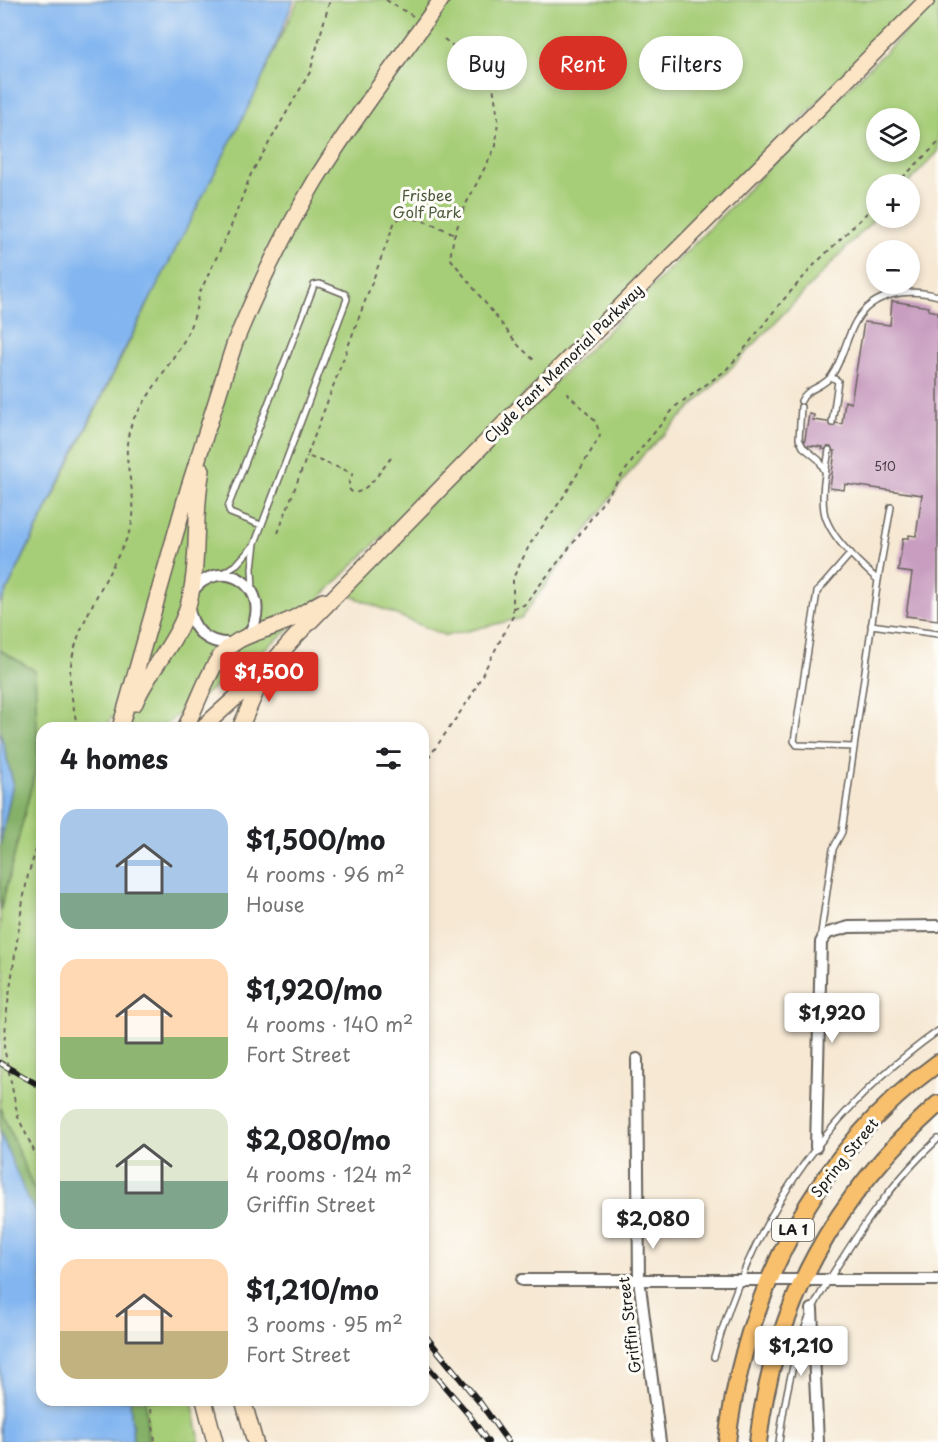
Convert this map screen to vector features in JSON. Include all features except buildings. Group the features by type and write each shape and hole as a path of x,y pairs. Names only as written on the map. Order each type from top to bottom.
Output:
{"main road":[{"path":"122,722 159,589 243,322 283,239 315,181 441,0"},
{"name":"Clyde Fant Memorial Parkway","path":"208,722 272,663 532,395 927,0"},
{"path":"128,722 141,690 176,635 189,600 195,574 198,498 217,399"},
{"path":"188,722 218,659 234,643 249,634 283,623 340,591"},
{"path":"243,722 262,679 272,663"},
{"name":"Spring Street","path":"727,1442 747,1338 769,1280 806,1209 847,1151 897,1097 938,1063"},
{"name":"Spring Street","path":"758,1442 775,1353 802,1280 836,1219 860,1185 886,1153 938,1104"},
{"path":"206,1406 215,1442"},
{"path":"245,1406 255,1442"}],"street":[{"path":"234,643 215,642 201,635 192,622 189,600 204,580 217,576 233,576 252,589 258,610 257,619 249,634"},
{"path":"816,1147 821,942 828,933 849,927 938,926"},
{"name":"Griffin Street","path":"637,1059 639,1280 660,1442"},
{"path":"522,1280 938,1280"},
{"path":"812,1309 818,1442"}],"lane":[{"path":"253,593 252,568 255,543 346,302 345,294 320,284 314,285 228,507 230,513 261,525"},
{"path":"826,473 819,460 803,447 799,439 801,404 808,391 828,382 856,320 867,307 888,295 905,292 938,296"},
{"path":"831,377 838,381 832,423"},
{"path":"829,450 823,490 824,513 836,536 878,580"},
{"path":"820,947 833,849 842,832 871,625 891,507"},
{"path":"217,576 237,564 255,543"},
{"path":"850,553 817,592 794,741 797,746 854,747"},
{"path":"871,625 938,634"},
{"path":"714,1357 739,1281 768,1220 788,1187 816,1147 846,1111 876,1081 938,1031"},
{"path":"779,1442 788,1389 804,1329 812,1309 883,1198 938,1139"}],"path":[{"path":"76,722 70,679 72,655 93,603 122,548 133,519 133,498 128,475 126,445 128,431 185,339 194,317 200,292 230,229 250,174 310,72 330,0"},
{"path":"386,0 414,16"},
{"path":"444,39 476,63 493,86 498,118 496,146 465,206 455,234 450,258 519,346 534,360"},
{"path":"906,174 938,143"},
{"path":"513,608 524,605 577,538 640,450 676,406 742,352 815,264 866,214"},
{"path":"278,533 395,221 401,216 409,217 455,234"},
{"path":"429,757 470,698 513,616 513,578 531,544 566,493 600,436 596,422 567,393"},
{"path":"307,456 353,473 349,484 352,493 358,493 368,485 392,458"},
{"path":"36,850 22,906 4,1047 18,1117 36,1155"},
{"path":"151,1406 155,1442"}],"green space":[{"name":"Frisbee Golf Park","path":"298,0 921,0 285,633 169,722 120,722 111,717 109,722 37,722 35,671 0,650 0,605 169,261 249,105"},
{"path":"938,0 938,152 917,174 866,174 866,227 738,361 642,456 521,618 446,636 340,591 628,311"},
{"path":"0,650 35,671 37,722 36,768 0,912 0,845 13,783 0,731"},
{"name":"Frisbee Golf Park","path":"36,768 36,1189 32,1185 0,1107 0,912"},
{"path":"0,1107 32,1185 36,1189 36,1210 27,1198 0,1135"},
{"path":"130,1406 145,1406 148,1442 133,1442"},
{"path":"145,1406 193,1406 200,1442 148,1442"}],"water":[{"path":"0,0 294,0 260,84 115,368 0,605"},
{"path":"0,731 13,783 0,845"},
{"path":"0,1132 27,1198 36,1210 36,1406 130,1406 133,1442 0,1442"}],"railway":[{"path":"0,1063 36,1084"},
{"path":"429,1340 481,1404 508,1442"},
{"path":"429,1368 469,1415 488,1442"}]}
